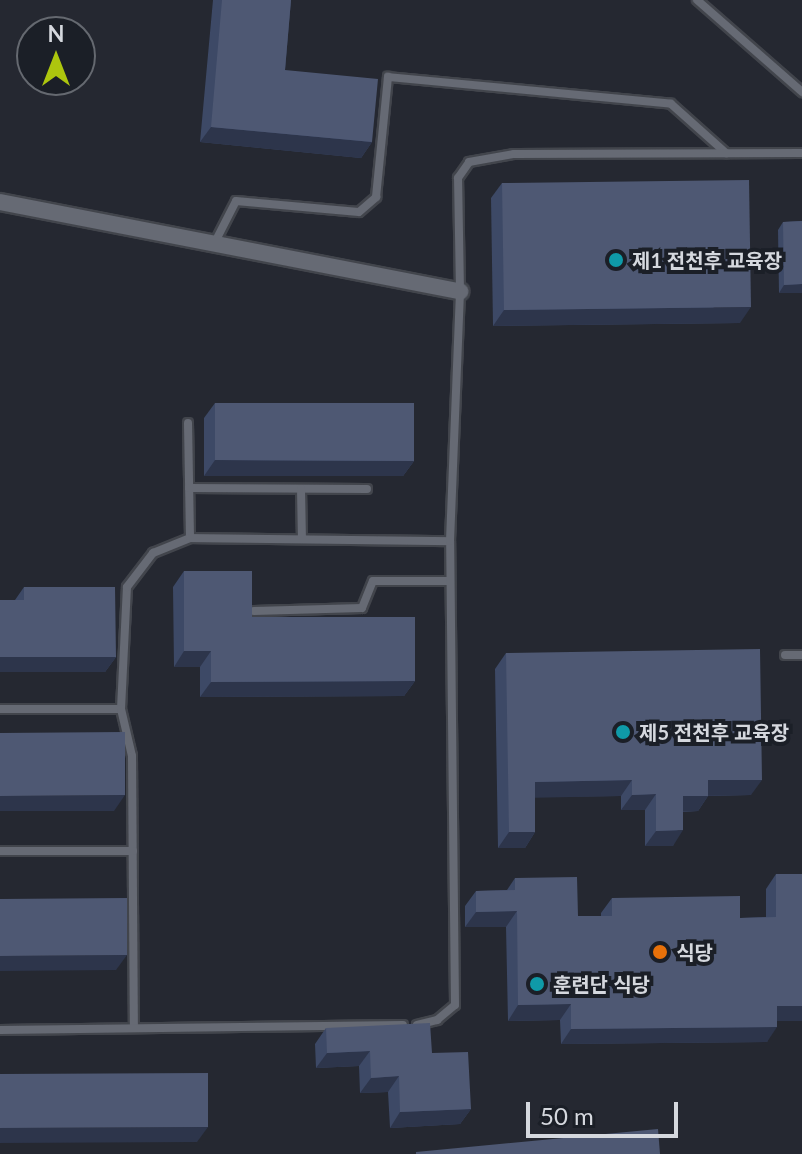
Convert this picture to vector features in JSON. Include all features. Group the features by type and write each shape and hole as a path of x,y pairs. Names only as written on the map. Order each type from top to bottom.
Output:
{"street":[{"path":"0,202 460,291"}],"lane":[{"path":"697,0 802,92"},
{"path":"214,244 236,201 359,212 376,197 388,77 671,104 726,154"},
{"path":"0,1030 134,1025 419,1025 437,1020 455,1005 450,541 460,291 455,201 458,178 469,162 514,154 802,153"},
{"path":"188,423 190,538"},
{"path":"189,488 367,489"},
{"path":"301,489 302,539"},
{"path":"134,1025 132,756 121,709 127,587 153,553 190,538 450,541"},
{"path":"254,611 362,608 373,581 450,581"},
{"path":"785,655 802,655"},
{"path":"0,709 121,709"},
{"path":"0,851 133,851"}],"building":[{"path":"222,0 291,0 285,70 378,79 372,142 211,127"},
{"name":"제1 전천후 교육장","path":"749,180 751,307 504,310 502,183"},
{"path":"802,221 802,284 784,285 783,222"},
{"path":"215,403 414,403 414,461 215,460"},
{"path":"184,571 252,571 252,617 415,617 415,681 211,682 211,651 184,651"},
{"path":"24,587 115,587 116,657 0,657 0,600 24,600"},
{"name":"제5 전천후 교육장","path":"760,649 762,780 708,780 708,796 683,796 683,830 656,831 656,794 632,795 632,780 535,782 535,832 509,832 506,653"},
{"path":"125,732 125,795 0,796 0,733"},
{"path":"776,874 802,874 802,1006 777,1006 777,1027 571,1029 571,1004 518,1005 517,911 476,912 476,891 515,890 515,878 577,877 578,916 612,916 612,898 740,896 740,918 776,917"},
{"path":"127,898 127,955 0,956 0,899"},
{"path":"430,1023 432,1053 468,1052 471,1109 400,1112 399,1076 371,1078 370,1051 327,1053 326,1028"},
{"path":"208,1073 208,1127 0,1128 0,1074"},
{"path":"658,1129 660,1154 416,1154 416,1152"}],"place":[{"name":"제1 전천후 교육장","path":"616,260"},
{"name":"제5 전천후 교육장","path":"623,732"},
{"name":"식당","path":"660,952"},
{"name":"훈련단 식당","path":"537,984"}]}
